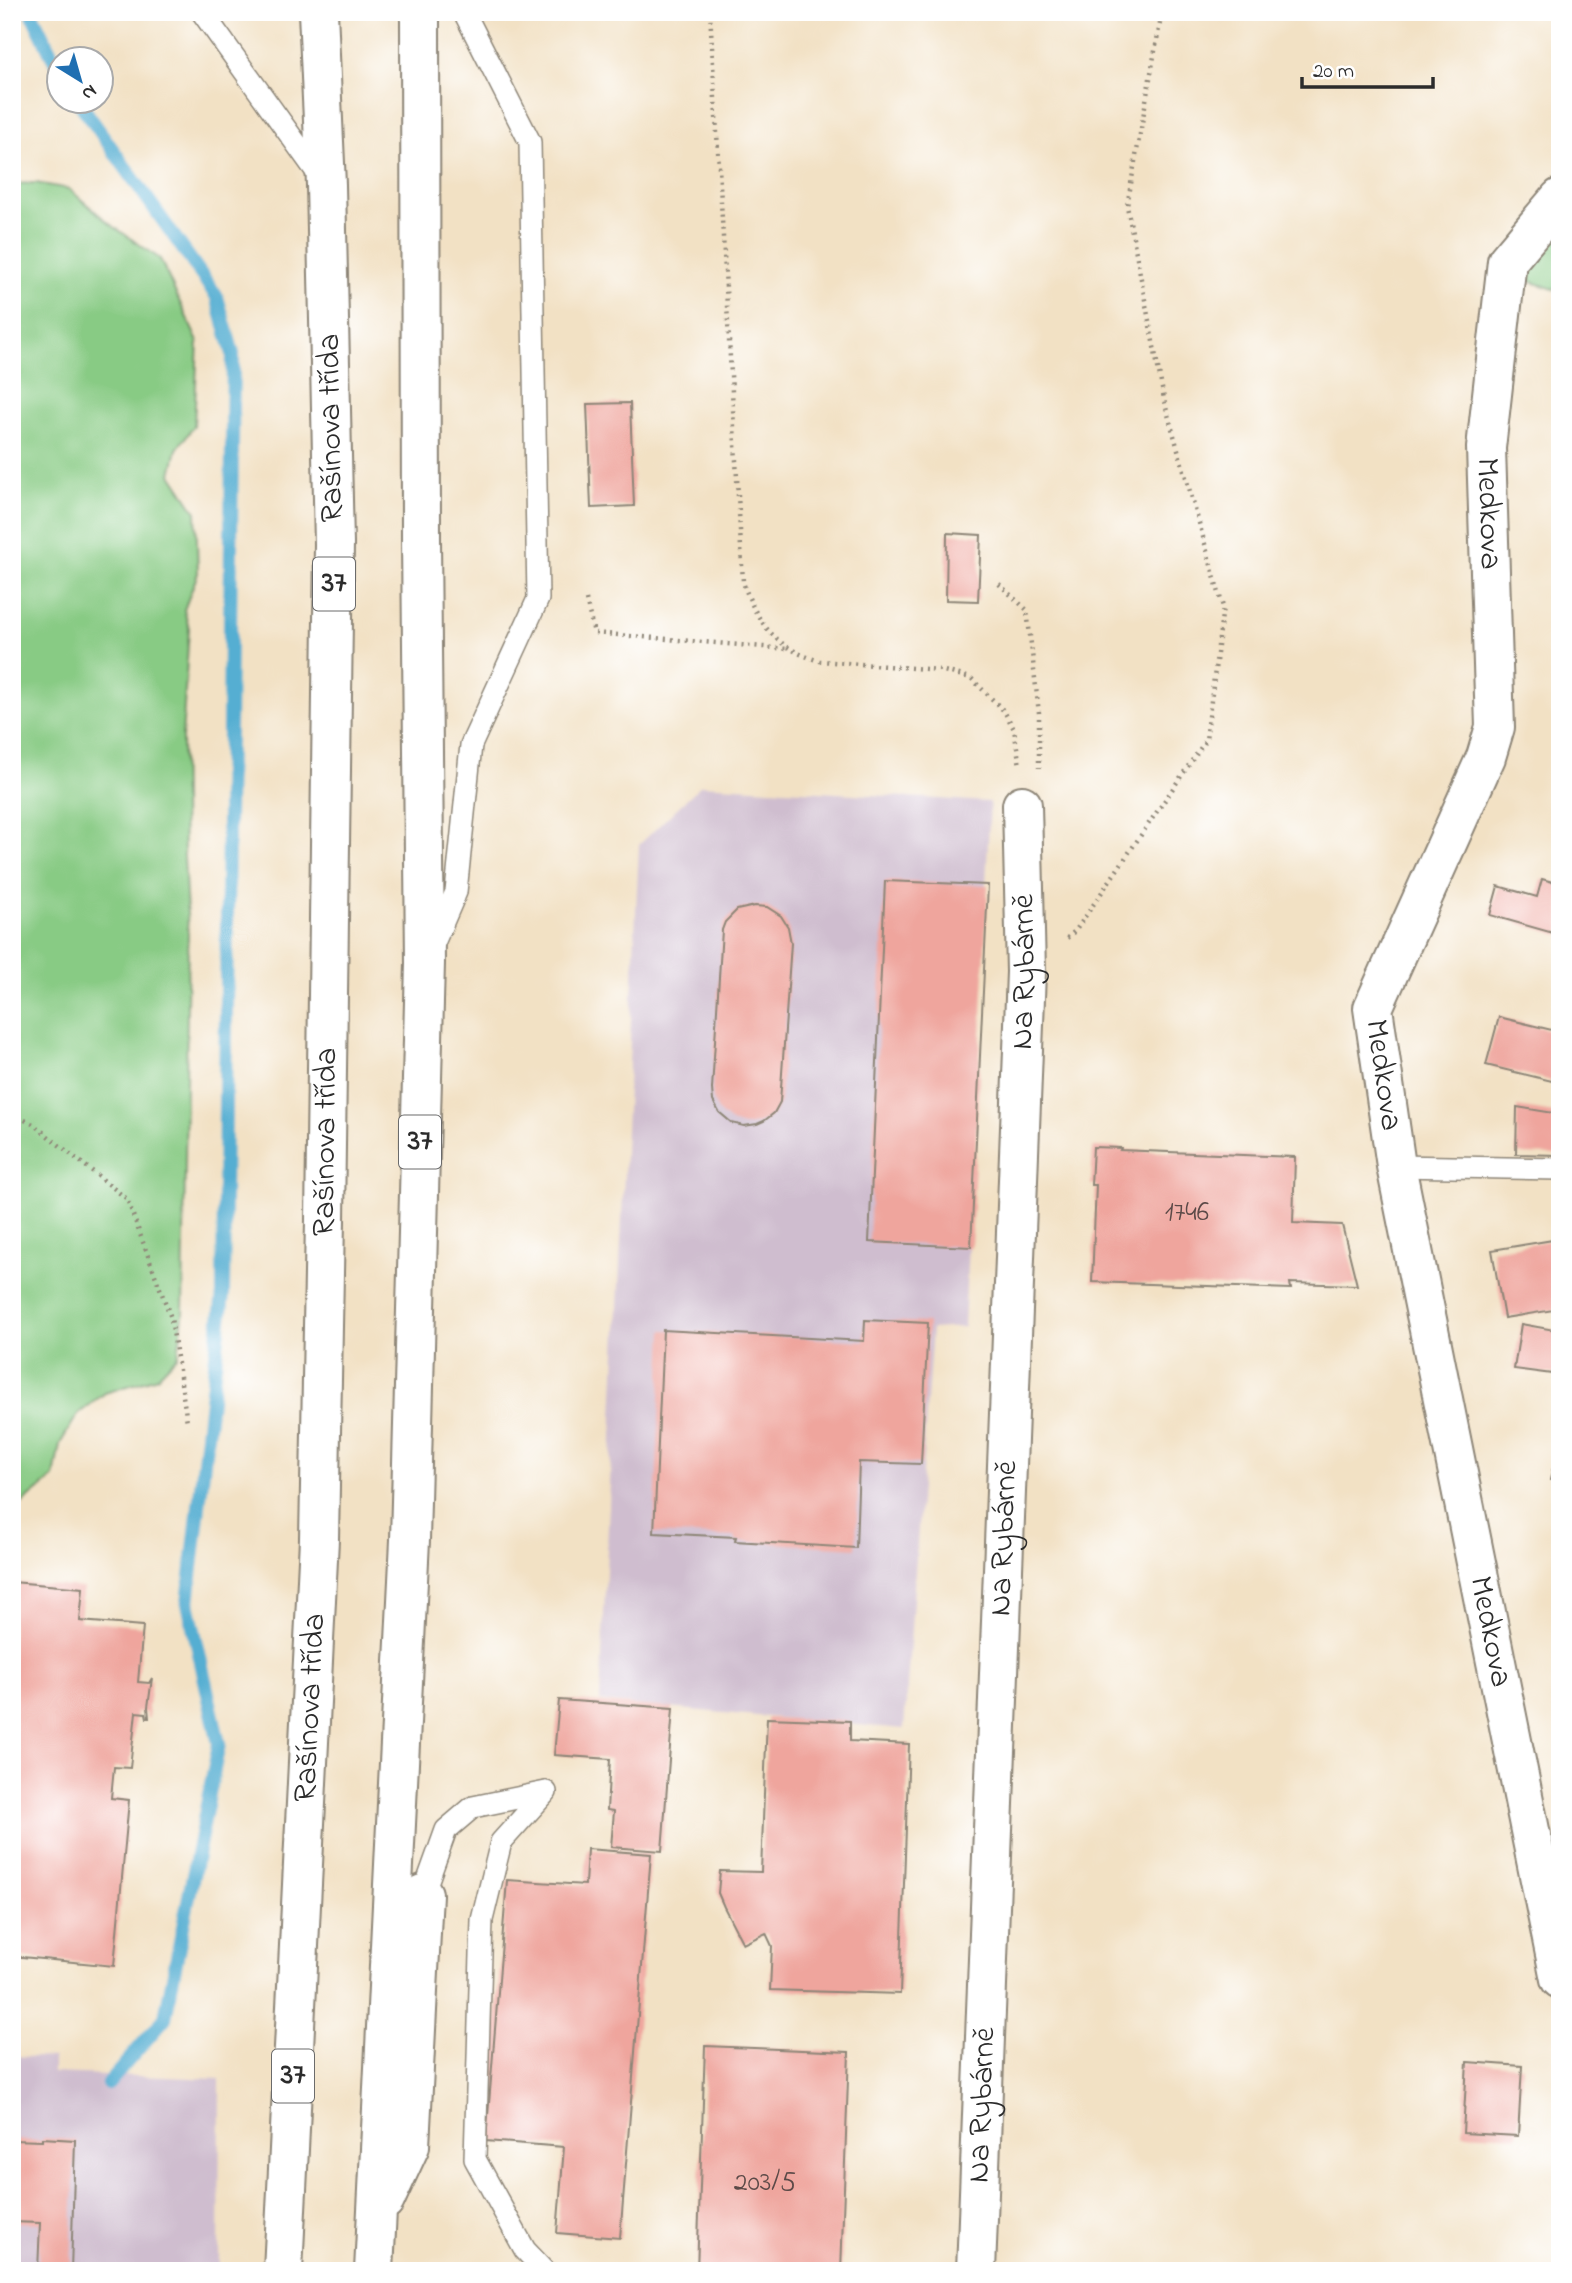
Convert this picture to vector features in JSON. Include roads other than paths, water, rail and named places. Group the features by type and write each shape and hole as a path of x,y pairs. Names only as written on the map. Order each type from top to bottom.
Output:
{"main road":[{"name":"Rašínova třída","path":"284,2271 319,1539 325,1248 334,544 326,185 318,12"},
{"name":"37","path":"374,2271 410,1540 425,963 420,12"},
{"name":"Medkova","path":"1560,198 1507,261 1486,449 1495,727 1486,757 1373,1008 1396,1166 1560,1979"},
{"name":"Na Rybárně","path":"976,2271 1026,971 1022,814"},
{"path":"377,2218 411,2146 423,1894"}],"lane":[{"path":"202,12 326,185"},
{"path":"425,963 457,892 471,745 538,599 530,142 464,12"},
{"path":"1396,1166 1560,1169"},
{"path":"423,1894 446,1830 473,1807 546,1792 501,1842 482,1920 475,2159 525,2250 545,2271"}],"waterway":[{"path":"31,12 47,46"},
{"path":"89,116 217,297 233,354 223,1294 188,1603 219,1744 165,2018 108,2084"}]}
